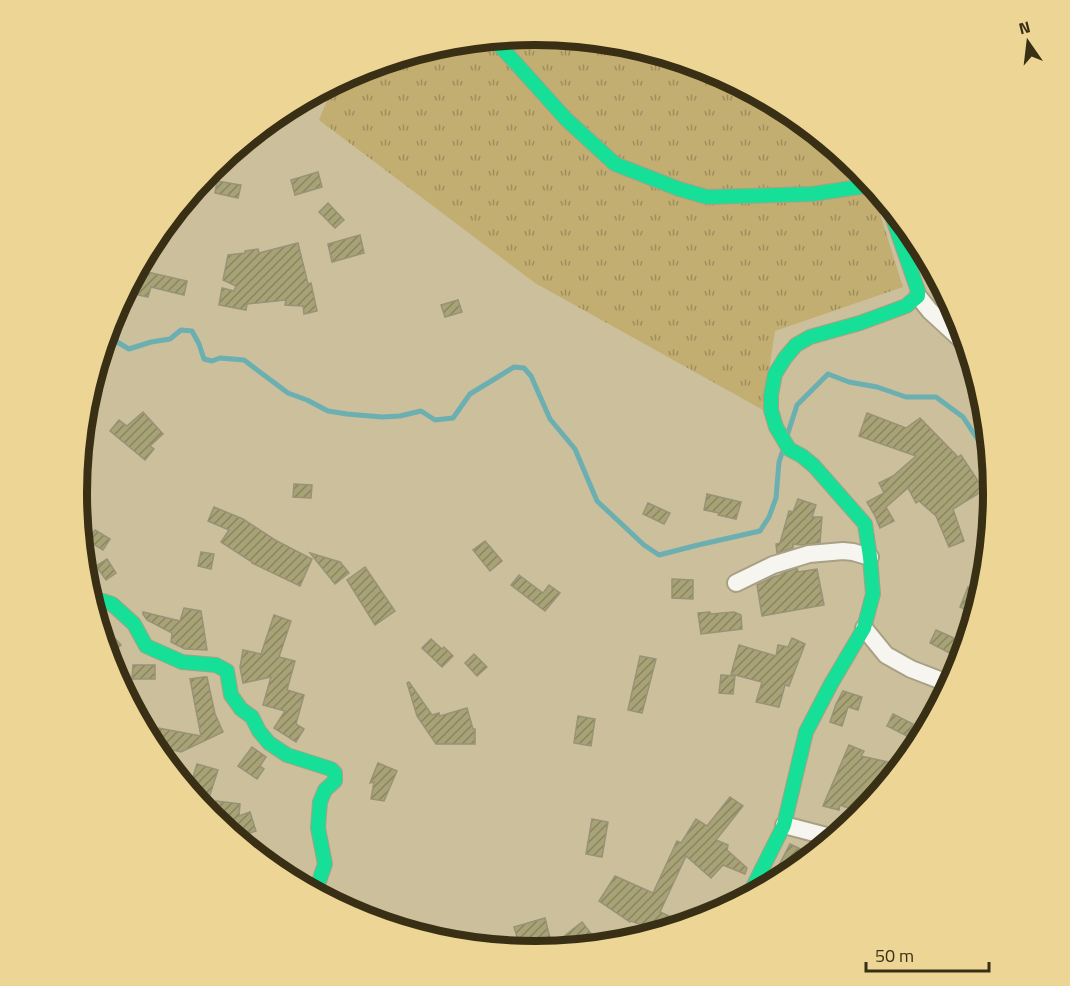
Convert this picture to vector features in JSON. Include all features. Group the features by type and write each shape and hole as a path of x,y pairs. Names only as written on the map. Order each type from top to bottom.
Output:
{"street":[{"path":"500,47 566,119 615,164 679,189 707,197 719,197 813,194 861,186"},
{"path":"897,229 918,296 930,312 953,332"},
{"path":"755,883 784,825 806,732 864,628 873,594 865,524 814,466 789,449 776,427 771,411 775,374 796,345 810,337 860,323 906,306 918,296"},
{"path":"736,583 773,565 809,554 843,551 870,557"},
{"path":"100,602 112,604 134,624 146,646 182,662 216,665 227,671 231,695 241,709 252,717 259,731 269,743 287,754 331,769 335,773 335,781 325,790 320,802 318,828 325,864 318,885"},
{"path":"864,628 886,654 911,669 942,681"},
{"path":"784,825 824,835"}],"green space":[{"path":"535,45 593,49 651,60 733,91 784,121 830,156 877,204 903,287 775,331 763,410 535,283 319,120 329,95 337,91 391,69 448,54 506,46"}],"building":[{"path":"318,172 322,187 295,195 291,180"},
{"path":"217,181 241,185 238,198 215,193"},
{"path":"328,203 344,220 335,228 319,212"},
{"path":"360,235 364,253 332,262 328,244"},
{"path":"298,243 317,311 304,314 303,306 285,305 286,300 247,304 246,310 219,305 222,288 234,291 236,286 223,280 228,255 258,249 259,253"},
{"path":"146,272 187,281 184,295 151,287 148,297 134,294"},
{"path":"458,300 462,312 445,317 441,305"},
{"path":"143,412 163,434 150,446 154,449 145,460 110,431 119,420 127,426"},
{"path":"867,413 906,428 920,418 958,457 961,455 983,488 983,491 953,509 964,541 949,547 936,516 919,501 916,503 908,488 886,507 894,521 880,528 867,502 884,493 879,483 893,476 916,456 859,436"},
{"path":"294,484 312,485 311,498 293,497"},
{"path":"707,494 741,502 736,519 704,510"},
{"path":"798,499 816,505 812,517 822,517 820,542 793,544 793,548 777,553 776,544 780,543 789,511 793,512"},
{"path":"648,503 670,513 664,524 643,514"},
{"path":"214,507 243,519 275,540 312,559 300,586 252,563 221,542 229,530 208,521"},
{"path":"95,530 110,539 103,550 90,542 90,538"},
{"path":"485,541 502,561 490,571 473,550"},
{"path":"201,552 214,554 211,569 198,566"},
{"path":"310,553 340,562 349,573 335,584"},
{"path":"107,559 116,573 106,580 96,566"},
{"path":"365,567 395,611 375,625 347,580"},
{"path":"797,568 798,572 817,569 824,605 762,616 757,585"},
{"path":"519,575 543,593 549,585 560,593 545,611 511,585"},
{"path":"672,579 693,580 693,599 672,598"},
{"path":"968,587 972,589 968,610 960,607"},
{"path":"184,608 201,611 207,650 185,649 171,642 172,633 147,620 143,614 143,612 180,621"},
{"path":"710,612 711,614 734,612 741,615 742,629 701,634 698,613"},
{"path":"274,615 291,621 279,657 295,661 287,690 304,695 296,724 304,729 296,742 274,728 285,711 263,705 271,677 243,683 240,667 243,650 261,654"},
{"path":"936,630 958,640 952,655 930,643"},
{"path":"110,633 121,645 116,650"},
{"path":"792,638 805,644 789,686 785,685 779,707 756,702 762,682 731,674 739,645 776,656 778,645 788,647"},
{"path":"431,639 453,656 442,667 422,648"},
{"path":"474,654 487,667 477,676 465,663"},
{"path":"640,656 656,659 642,713 628,710"},
{"path":"133,665 155,665 155,679 132,679"},
{"path":"721,675 735,676 733,694 719,693"},
{"path":"207,677 215,714 223,732 181,752 168,749 158,734 159,728 201,736 190,679"},
{"path":"409,682 432,715 439,713 440,716 467,708 473,729 475,729 475,744 436,744 417,716 407,683"},
{"path":"843,691 862,697 858,710 848,707 842,726 830,722"},
{"path":"893,714 913,724 907,736 887,726"},
{"path":"578,716 595,719 591,746 574,743"},
{"path":"849,745 864,751 861,756 892,763 852,810 840,805 839,810 823,806"},
{"path":"252,747 266,757 260,766 264,769 257,779 238,766"},
{"path":"378,763 397,771 384,801 371,799 374,782 370,783"},
{"path":"197,764 218,770 208,799 192,781"},
{"path":"730,797 743,806 716,840 728,845 727,850 747,868 745,874 723,865 711,878 686,856 660,912 669,916 667,921 647,927 630,922 599,901 615,876 653,893 677,841 681,843 696,819 707,826"},
{"path":"216,801 240,804 239,816 250,812 256,831 246,834 241,827 236,827 215,807"},
{"path":"592,819 608,822 602,857 586,854"},
{"path":"790,844 803,850 802,852 777,870"},
{"path":"545,918 551,940 518,940 514,927"},
{"path":"582,922 593,936 565,940 563,937"}],"waterway":[{"path":"116,336 117,342 129,349 170,339 181,330 192,331 204,359 244,360 288,393 328,411 382,417 421,411 435,420 453,418 470,394 514,367 524,368 531,376 550,419 575,449 597,501 644,545 659,555 760,531 769,517 776,498 779,462 783,450"},
{"path":"788,433 797,405 828,374 906,397 936,397 963,417 980,442"}],"traffic: fast":[{"path":"500,47 566,119 615,164 679,189 707,197 813,194 862,187"},
{"path":"755,883 784,825 806,732 864,628 873,594 865,524 814,466 789,449 776,427 771,410 775,374 796,345 810,337 860,323 906,306 918,296 897,229"},
{"path":"100,602 112,604 134,624 146,646 182,662 216,665 227,671 231,695 241,709 252,717 259,731 269,743 287,755 331,769 335,773 335,781 325,790 320,802 318,828 325,864 318,885"}]}
